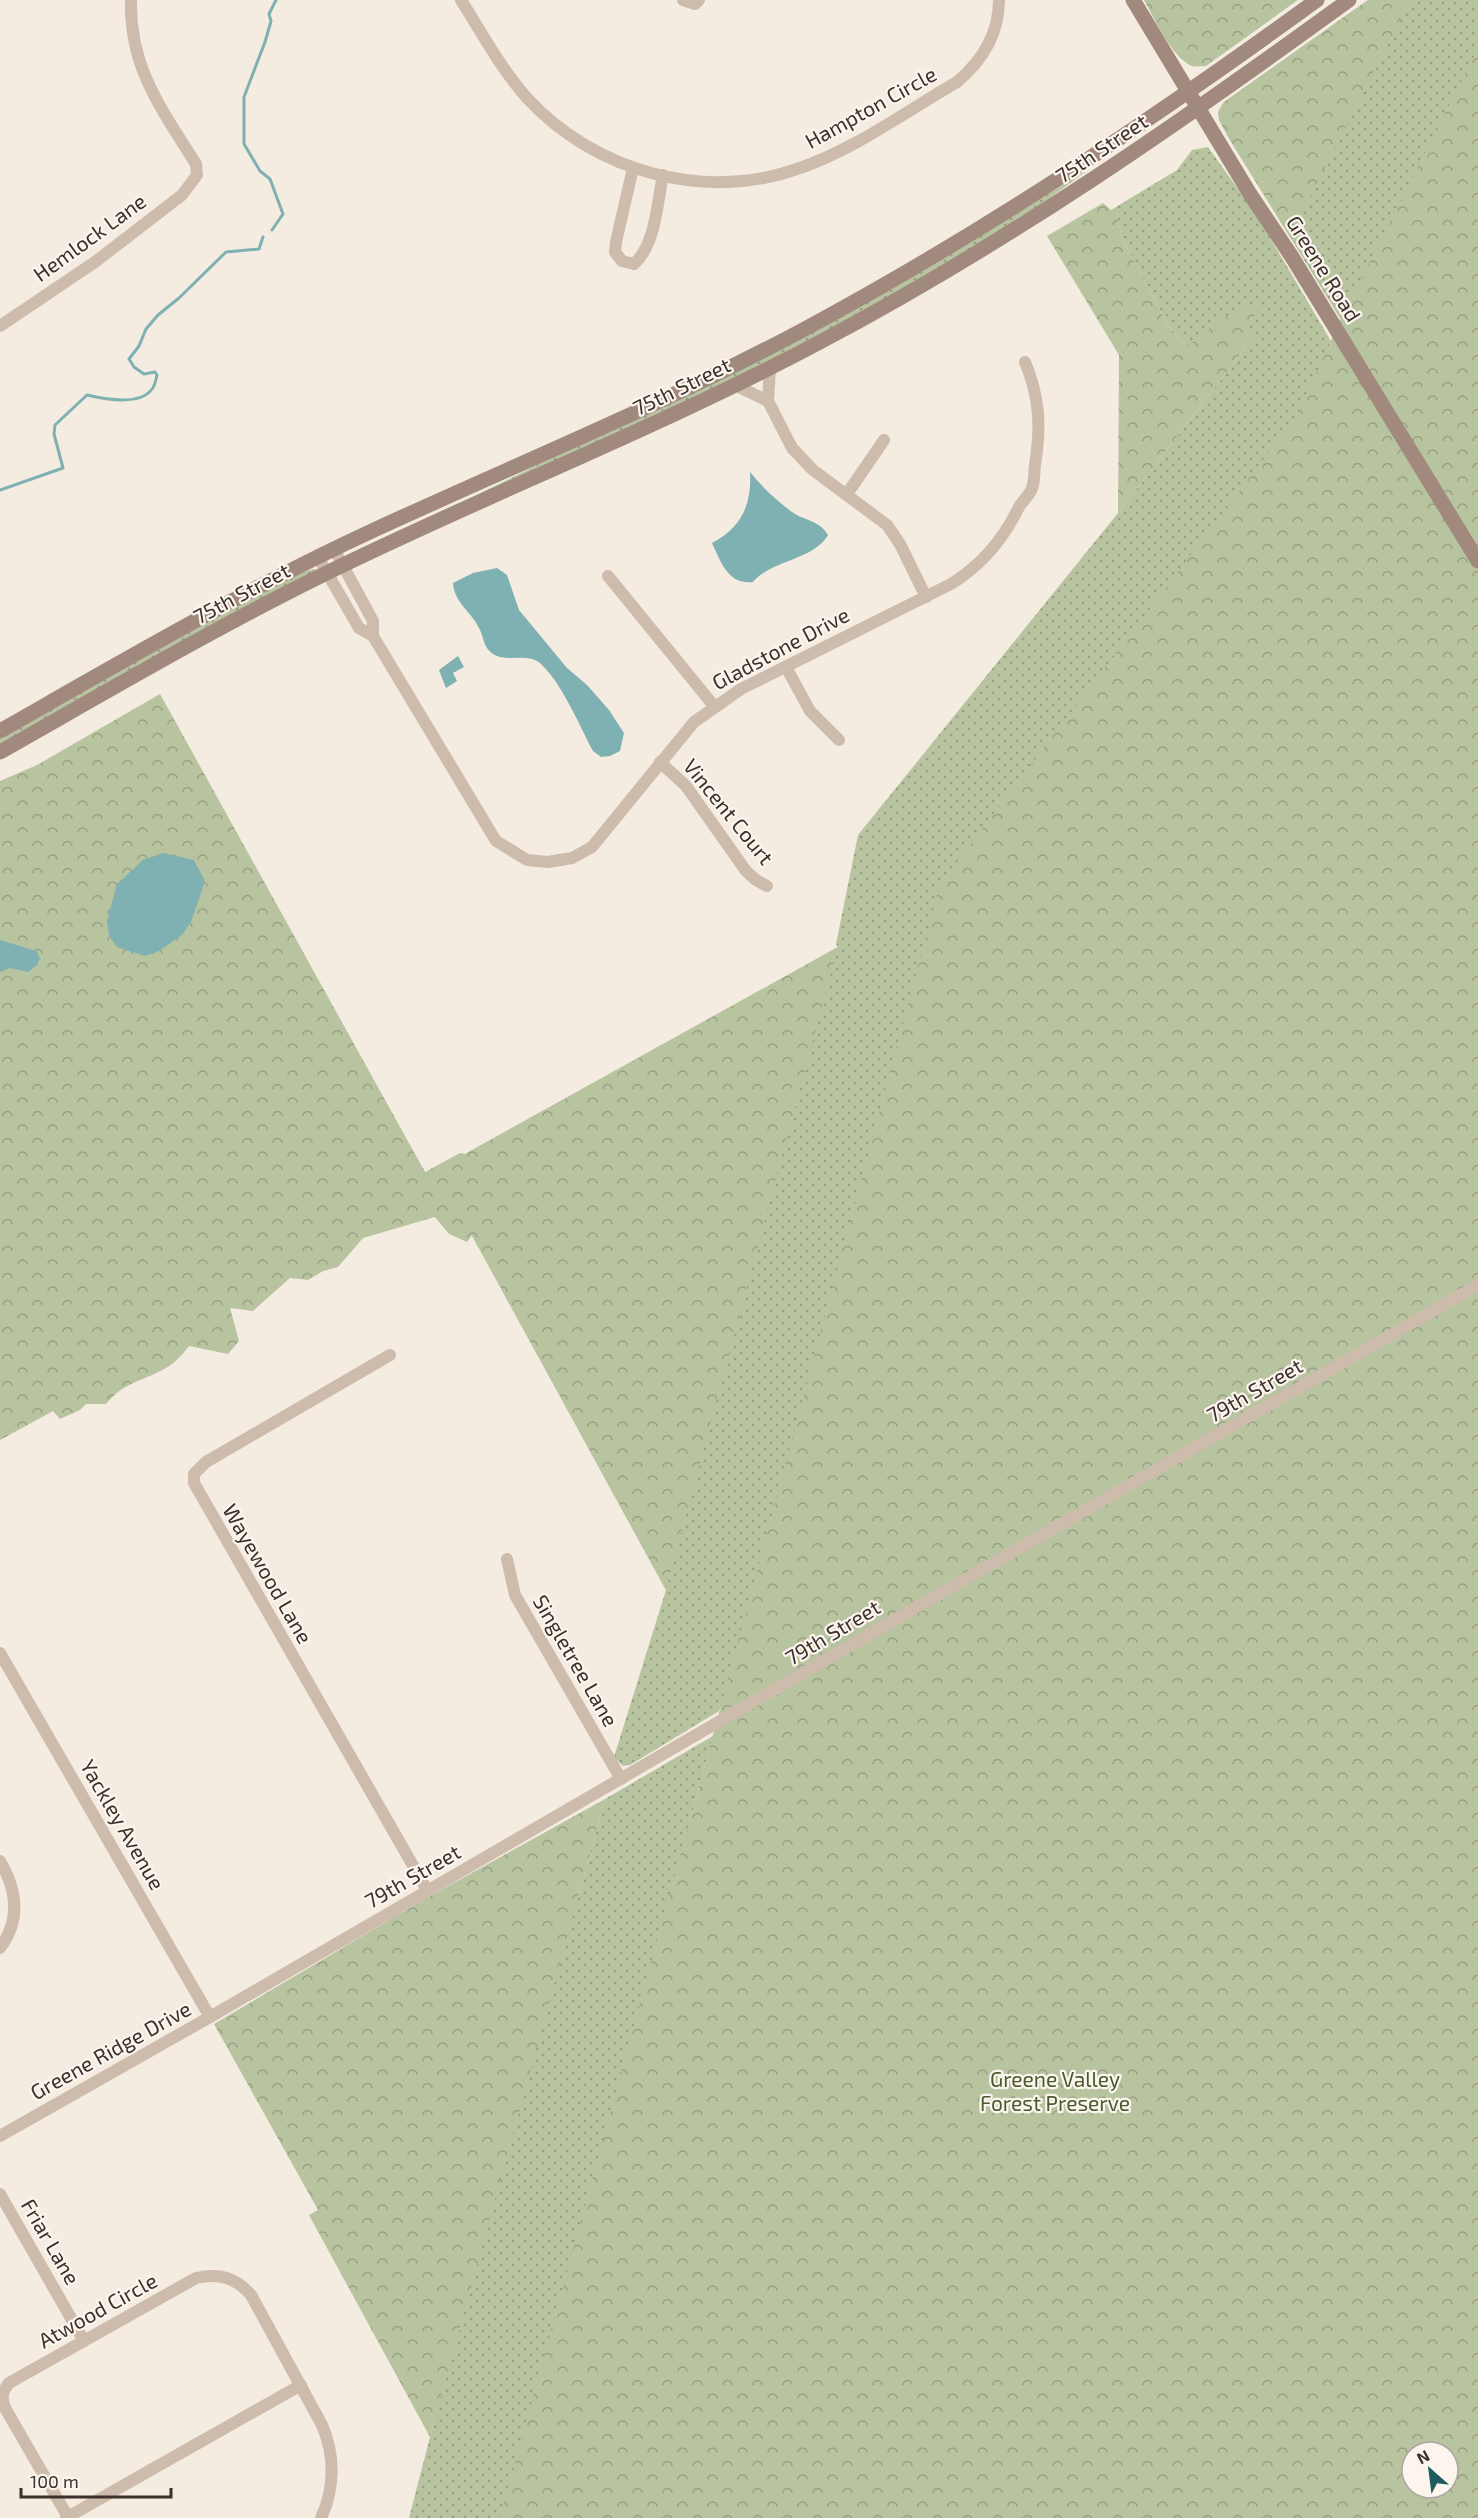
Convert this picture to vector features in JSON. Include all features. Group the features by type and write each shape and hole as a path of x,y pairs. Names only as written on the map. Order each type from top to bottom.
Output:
{"main road":[{"name":"Greene Road","path":"1133,0 1478,561"},
{"name":"75th Street","path":"0,731 190,624 318,557 630,416 799,332 913,269 1019,206 1189,93 1317,0"},
{"name":"75th Street","path":"0,752 193,643 327,573 609,445 770,368 878,311 1077,191 1349,0"}],"street":[{"name":"Hemlock Lane","path":"0,326 95,262 182,195 196,175 196,164 143,75 131,29 131,0"},
{"name":"Hampton Circle","path":"461,0 510,77 545,116 586,146 633,168 703,182 755,180 796,170 840,150 957,82 969,72 985,52 992,38 999,0"},
{"path":"683,0 695,4 699,0"},
{"path":"633,168 615,252 622,261 634,264 643,256 648,243 663,175"},
{"name":"Gladstone Drive","path":"318,557 359,628 373,636 496,840 528,860 562,861 592,847 694,722 714,706 741,689 926,597 960,578 990,554 1032,488 1040,425 1034,383 1025,362"},
{"path":"770,368 768,401 792,448 813,470 877,515 896,537 926,597"},
{"path":"735,385 768,401"},
{"path":"847,494 884,440"},
{"name":"Gladstone Drive","path":"334,549 373,621 373,636"},
{"path":"608,576 714,706"},
{"path":"786,667 810,711 839,740"},
{"name":"Vincent Court","path":"660,762 686,786 746,871 767,886"},
{"name":"79th Street","path":"210,2017 1478,1285"},
{"name":"Wayewood Lane","path":"390,1355 206,1462 194,1474 194,1483 427,1890"},
{"name":"Singletree Lane","path":"507,1559 515,1595 621,1779"},
{"name":"Yackley Avenue","path":"0,1653 210,2017"},
{"path":"0,1861 11,1882 15,1901 13,1923 0,1948"},
{"name":"Greene Ridge Drive","path":"0,2136 210,2017"},
{"name":"Friar Lane","path":"0,2194 84,2341"},
{"name":"Atwood Circle","path":"67,2518 5,2408 2,2394 9,2383 196,2278 208,2275 224,2276 240,2283 251,2295 322,2425 330,2448 331,2488 321,2518"},
{"path":"67,2518 301,2385"}],"green space":[{"path":"1144,0 1298,0 1206,66 1192,66 1177,55 1158,27"},
{"path":"1368,0 1478,0 1478,98 1351,336 1230,140 1219,120 1218,112 1224,102"},
{"path":"1368,0 1410,0 1290,237 1230,140 1219,120 1218,112 1224,102"},
{"name":"Greene Valley Forest Preserve","path":"1478,48 1478,2518 500,2518 716,1724 940,884 1298,414 1341,318"},
{"path":"1208,147 1256,214 1341,358 719,1711 630,1765 623,1766 614,1757 666,1590 436,1170 838,947 836,944 858,835 1118,513 1256,334 1226,317 1188,347 1169,327 1122,238 1117,215 1111,210 1177,170 1192,150"},
{"path":"1092,167 1024,217 870,308 698,397 469,499 919,273"},
{"path":"1103,203 1117,215 1122,238 1169,327 1187,346 1230,314 1249,307 1259,307 1247,328 1256,334 1118,513 1119,355 1047,236"},
{"path":"313,569 318,570 0,745 0,738 146,655 301,573"},
{"path":"160,694 425,1172 460,1153 465,1154 838,947 666,1590 472,1235 467,1242 449,1234 435,1217 363,1238 338,1267 323,1271 308,1280 290,1278 253,1311 230,1308 239,1341 228,1354 189,1346 171,1365 119,1391 106,1404 86,1404 80,1410 60,1419 53,1411 0,1440 0,781 37,765"},
{"path":"713,1736 694,1805 527,2518 409,2518 448,2368 342,1948 432,1895 578,1897 605,1799"},
{"path":"605,1799 430,2437 309,2215 318,2210 214,2024 432,1895"}],"water":[{"path":"750,472 786,507 820,526 828,535 813,550 770,569 753,582 744,582 737,580 726,571 712,543 731,530 743,514 749,494"},
{"path":"497,568 507,575 519,610 567,668 587,685 609,710 624,733 620,751 601,757 593,751 563,694 549,673 536,660 499,657 488,649 477,624 460,602 453,583 473,573"},
{"path":"458,656 464,667 453,673 457,681 446,688 439,670"},
{"path":"163,853 194,860 205,881 191,922 182,935 157,952 145,956 117,947 109,936 107,921 117,884 143,860"},
{"path":"0,940 36,951 40,958 37,965 28,972 10,968 0,972"}],"waterway":[{"path":"272,230 283,214 270,179 260,171 244,144 244,97 265,42 271,21 269,14 276,0"},
{"path":"0,490 63,468 54,434 55,425 87,395 121,400 139,398 152,389 157,375 155,372 144,374 134,367 129,359 139,346 146,329 226,252 259,249 263,237"}]}
